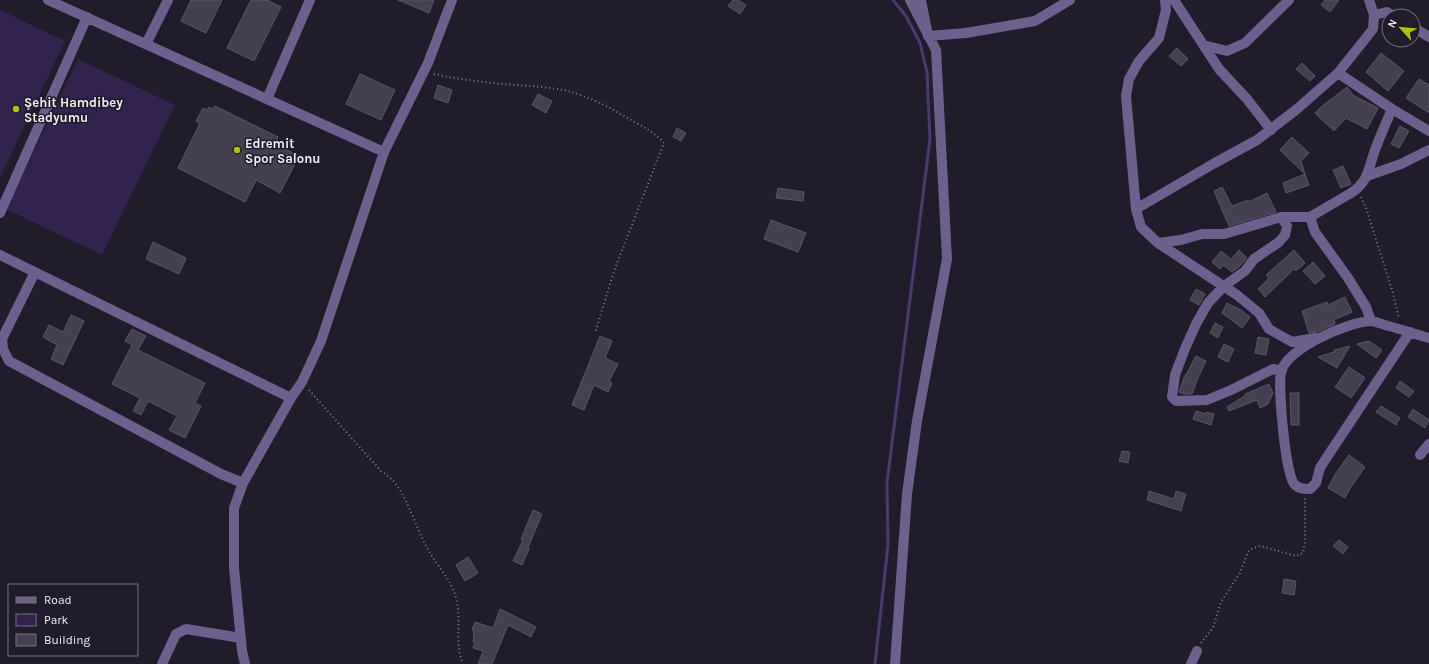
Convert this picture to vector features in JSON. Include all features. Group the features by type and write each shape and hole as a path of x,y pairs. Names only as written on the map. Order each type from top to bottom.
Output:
{"street":[{"path":"48,0 384,152"},
{"path":"146,44 168,0"},
{"path":"267,99 310,0"},
{"path":"245,664 234,568 234,508 243,483 291,398 302,382 321,341 384,152 423,72 452,0"},
{"path":"895,664 907,494 917,421 947,259 936,50 910,0"},
{"path":"921,0 928,36"},
{"path":"928,36 966,33 1034,21 1070,0"},
{"path":"1165,0 1166,10 1159,38 1139,61 1129,79 1126,96 1136,209 1141,227 1158,243 1224,286 1260,314 1269,329 1292,342 1319,338"},
{"path":"1174,0 1219,69 1247,99 1271,130"},
{"path":"1203,45 1227,51 1245,43 1289,0"},
{"path":"1136,209 1257,140 1271,130 1338,73 1373,29 1374,14 1369,0"},
{"path":"1374,14 1381,13"},
{"path":"0,213 87,17"},
{"path":"1338,73 1392,109 1429,131"},
{"path":"1158,243 1181,240 1202,234 1224,234 1282,217 1310,217 1357,189 1367,176 1375,150 1392,109"},
{"path":"1367,176 1401,164 1429,150"},
{"path":"1282,217 1287,226 1285,234 1279,242 1254,259 1245,271 1224,286 1208,303 1196,324 1175,376 1172,397 1176,401 1207,400 1231,390 1262,373 1273,369 1282,371"},
{"path":"1310,217 1315,232 1348,278 1366,307 1371,321"},
{"path":"0,255 291,398"},
{"path":"35,272 2,339 3,349 9,361 221,474 243,483"},
{"path":"1406,331 1320,468 1316,483 1310,489 1301,489 1294,485 1290,475 1280,397 1282,371 1291,358 1297,352 1319,338 1341,328 1371,321 1406,331 1429,338"},
{"path":"1420,455 1429,444"},
{"path":"162,664 176,634 186,629 241,638"},
{"path":"1190,664 1197,651"}],"path":[{"path":"423,72 486,82 528,85 568,92 586,97 620,113 648,129 664,143 614,271 595,333"},
{"path":"1357,189 1366,208 1406,331"},
{"path":"302,382 381,471 390,477 400,489 430,554 450,582 456,597 458,612 458,644 463,664"},
{"path":"1197,651 1213,628 1221,602 1240,573 1246,555 1252,548 1260,546 1296,556 1302,553 1305,541 1305,489"}],"green space":[{"name":"Şehit Hamdibey Stadyumu","path":"0,10 65,41 0,178"},
{"path":"78,59 175,105 102,255 6,209"}],"building":[{"path":"191,0 222,0 206,33 181,21"},
{"path":"251,0 267,0 281,7 254,61 227,48"},
{"path":"398,0 434,0 429,13"},
{"path":"733,0 738,0 746,5 740,14 728,6"},
{"path":"1325,0 1339,0 1330,12 1321,5"},
{"path":"1177,48 1188,59 1181,66 1169,56"},
{"path":"1381,53 1404,71 1388,91 1366,72"},
{"path":"1302,63 1315,76 1310,81 1296,69"},
{"path":"360,74 395,90 381,120 346,104"},
{"path":"1419,79 1429,85 1429,113 1406,98"},
{"path":"438,85 452,90 448,103 434,98"},
{"path":"1347,87 1353,95 1378,108 1367,129 1346,118 1334,131 1315,113"},
{"path":"538,94 552,101 546,113 532,105"},
{"name":"Edremit Spor Salonu","path":"215,106 278,137 275,144 299,156 280,193 256,180 245,202 178,168 200,123 196,121 203,108 207,110 209,107 213,109"},
{"path":"1400,126 1409,131 1399,148 1391,144"},
{"path":"677,128 686,133 681,141 673,137"},
{"path":"1292,137 1309,153 1301,161 1305,174 1280,150"},
{"path":"1343,166 1351,184 1341,188 1333,170"},
{"path":"1305,174 1309,185 1286,193 1283,183"},
{"path":"1222,187 1232,206 1248,200 1249,202 1267,193 1276,212 1229,226 1214,191"},
{"path":"778,188 804,192 803,201 776,198"},
{"path":"771,220 806,233 798,252 764,239"},
{"path":"153,242 186,258 179,274 146,259"},
{"path":"1239,250 1247,258 1232,272 1223,265 1220,269 1212,262 1221,251 1231,259"},
{"path":"1294,250 1305,263 1296,271 1294,269 1265,297 1258,289 1269,278 1266,275"},
{"path":"1313,262 1325,276 1315,284 1303,271"},
{"path":"1196,289 1205,294 1199,305 1190,300"},
{"path":"1345,297 1352,312 1334,320 1335,324 1317,332 1309,333 1302,311 1327,302 1328,305"},
{"path":"1227,303 1241,310 1250,317 1242,328 1222,313"},
{"path":"71,315 84,321 63,365 51,359 57,345 43,337 49,325 63,332"},
{"path":"1215,323 1223,327 1218,338 1210,333"},
{"path":"132,329 146,336 138,350 205,383 195,403 201,406 185,438 169,430 177,416 148,401 141,415 133,411 140,398 112,384 132,345 125,341"},
{"path":"600,336 612,341 605,358 618,364 609,381 612,383 608,392 594,385 584,410 572,405"},
{"path":"1258,337 1269,339 1266,355 1255,353"},
{"path":"1369,341 1382,350 1376,358 1357,344"},
{"path":"1224,344 1234,349 1228,362 1218,357"},
{"path":"1350,346 1337,368 1318,357 1334,352 1334,350"},
{"path":"1196,356 1206,361 1192,394 1184,394 1179,392 1185,375"},
{"path":"1349,367 1365,378 1351,398 1335,387"},
{"path":"1400,381 1414,391 1409,397 1396,388"},
{"path":"1269,384 1273,393 1268,404 1260,408 1257,400 1229,411 1227,407 1246,395 1245,394"},
{"path":"1290,393 1299,393 1299,425 1291,425"},
{"path":"1381,406 1400,418 1396,425 1376,412"},
{"path":"1413,409 1429,420 1425,428 1408,417"},
{"path":"1196,411 1205,414 1206,412 1214,414 1211,425 1193,419"},
{"path":"1122,451 1130,452 1128,463 1119,461"},
{"path":"1349,455 1365,467 1345,498 1328,488 1336,473"},
{"path":"1149,491 1174,499 1176,491 1186,494 1181,511 1147,500"},
{"path":"533,510 542,514 522,565 513,561 523,540 521,539"},
{"path":"1339,540 1348,547 1343,554 1333,546"},
{"path":"468,557 478,573 465,581 456,565"},
{"path":"1284,579 1296,581 1294,595 1282,593"},
{"path":"500,609 536,627 531,637 508,625 492,664 478,664 483,651 473,648 475,643 473,642 474,631 472,630 475,622 493,628"}],"waterway":[{"path":"875,664 888,545 887,483 930,139 927,72 920,43 906,16 893,0"}],"place":[{"name":"Şehit Hamdibey Stadyumu","path":"16,109"},
{"name":"Edremit Spor Salonu","path":"237,150"}]}
